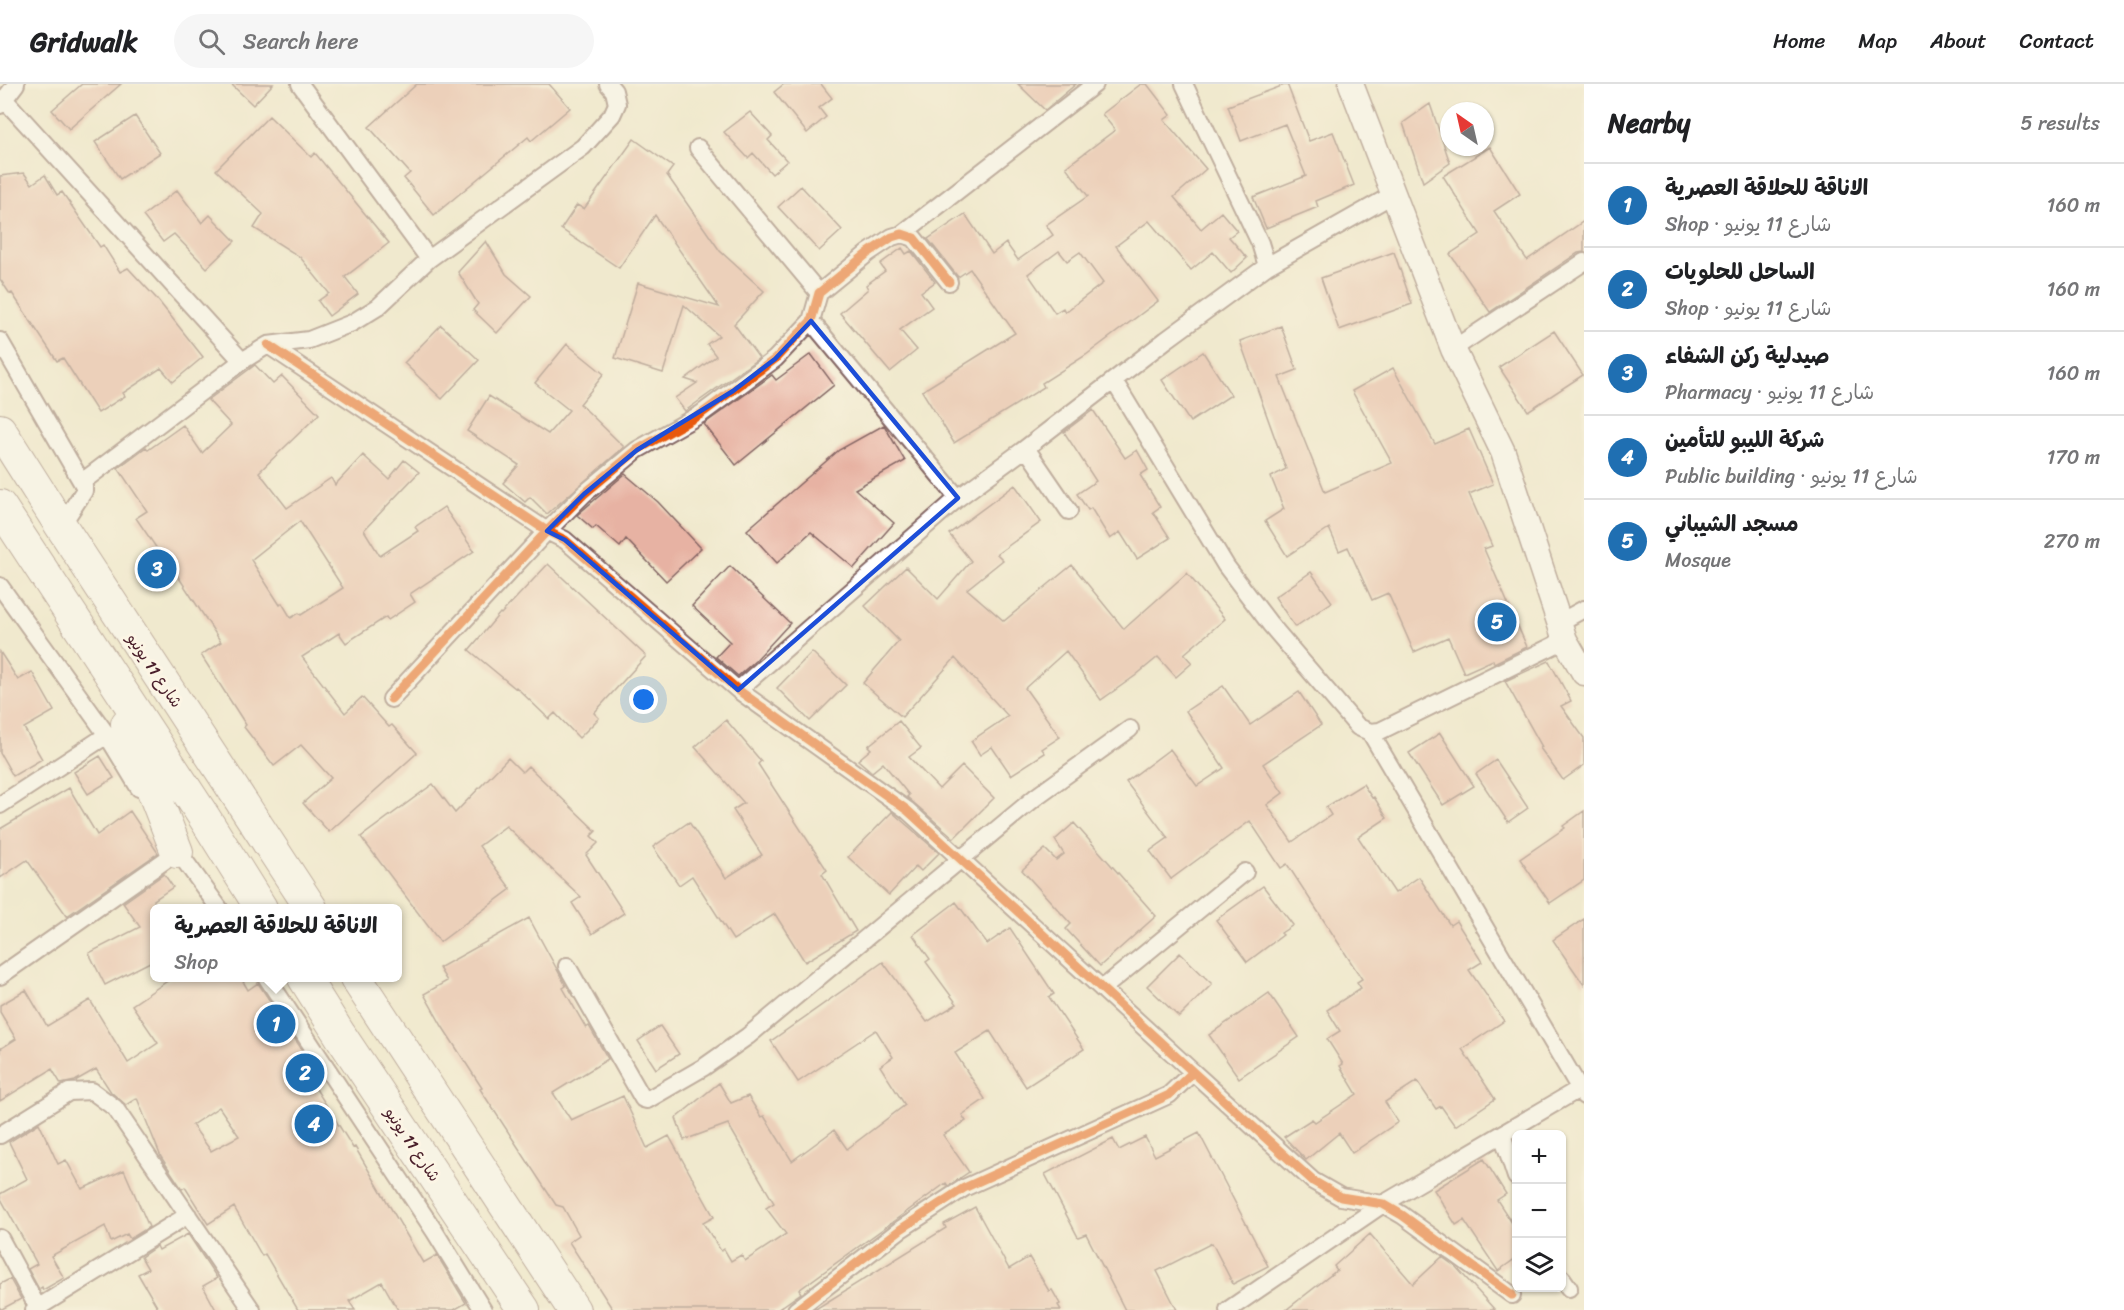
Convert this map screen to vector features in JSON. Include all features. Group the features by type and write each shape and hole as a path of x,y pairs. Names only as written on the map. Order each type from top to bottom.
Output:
{"highway":[{"name":"شارع 11 يونيو","path":"0,429 309,904"},
{"path":"0,506 204,817 258,904"},
{"path":"104,664 177,852"},
{"name":"شارع 11 يونيو","path":"307,982 524,1310"},
{"path":"360,982 574,1310"}],"street":[{"path":"16,84 2,102 242,361"},
{"path":"300,84 429,259"},
{"path":"82,482 242,361 268,345 309,340 352,323 378,308 429,259 583,147 612,115 617,105 614,91 608,84"},
{"path":"391,699 584,494 637,450 701,414 775,359 812,321 819,293 868,253 892,237 902,234 1095,84"},
{"path":"1184,84 1260,243 1267,266"},
{"path":"1351,84 1453,349 1503,452 1562,631 1584,673"},
{"path":"698,148 819,293"},
{"path":"738,690 958,498 1267,266 1394,194"},
{"path":"902,234 914,238 949,282"},
{"path":"1453,349 1584,262"},
{"path":"812,321 958,498"},
{"path":"0,341 82,482 84,490 61,526"},
{"path":"268,345 547,531 565,540 738,690 907,810 1313,1181 1341,1197 1383,1204 1402,1215 1512,1295"},
{"path":"1114,381 1227,566 1270,624 1358,727 1370,732 1380,730 1562,631 1584,609"},
{"path":"1022,451 1029,454 1069,511"},
{"path":"0,586 107,735 177,852 215,904"},
{"path":"567,966 644,1099 647,1100 704,1067 748,1036 1037,796 1130,729"},
{"path":"1228,1310 1383,1204 1582,1090 1370,732"},
{"path":"0,805 107,735"},
{"path":"0,976 177,852"},
{"path":"1102,989 1245,872"},
{"path":"270,982 435,1232 483,1310"},
{"path":"796,1310 901,1229 964,1188 1169,1095 1193,1072"},
{"path":"0,1135 69,1092 92,1091 115,1108 252,1310"},
{"path":"1502,1134 1512,1165"},
{"path":"0,1238 37,1309 188,1215"}],"highlighted area":[{"path":"811,321 958,498 738,690 565,540 547,531 584,494 637,450 733,391 775,359"}],"building":[{"path":"82,84 121,84 69,129 52,110"},
{"path":"231,84 273,84 253,105"},
{"path":"417,84 549,84 570,108 531,141 528,137 434,215 404,178 410,173 369,127"},
{"path":"784,84 821,84 832,98 819,108 826,117 807,133 774,92"},
{"path":"1018,84 1076,84 1045,110"},
{"path":"1141,84 1147,84 1171,115 1164,120 1206,169 1174,197 1201,229 1221,212 1237,231 1229,237 1247,258 1231,273 1213,252 1191,270 1149,221 1116,246 1158,301 1086,355 1042,383 1044,387 954,443 922,391 1015,333 970,269 958,277 928,239 965,214 992,254 1006,243 1018,260 1053,235 1046,225 1088,196 1066,167 1115,130 1102,114","holes":["1059,251 1067,261 1080,252 1103,283 1065,312 1063,308 1055,313 1028,274"]},
{"path":"1287,84 1309,141 1333,132 1354,185 1316,201 1318,207 1266,228 1253,197 1306,176 1285,124 1241,141 1228,106"},
{"path":"1430,104 1440,134 1440,156 1448,156 1450,163 1423,182 1403,123"},
{"path":"750,112 772,136 768,140 787,161 772,174 753,153 748,158 724,132"},
{"path":"135,116 160,153 120,179 95,142"},
{"path":"269,116 311,157 315,153 389,243 345,277 358,294 329,316 318,301 329,293 300,257 254,228 263,214 216,170"},
{"path":"634,139 673,167 667,175 720,251 764,291 734,324 759,358 685,411 675,398 697,383 685,379 716,356 707,344 719,336 684,305 663,373 615,358 638,283 719,307 655,215 619,268 561,229 577,205 584,209"},
{"path":"1494,153 1520,194 1494,211 1527,260 1584,221 1584,252 1578,253 1490,312 1450,254 1480,234 1443,176 1475,156 1494,156"},
{"path":"24,173 32,184 45,175 57,195 62,192 100,247 103,245 120,272 128,268 157,299 203,357 173,382 161,368 123,393 125,396 98,413 63,358 57,361 12,293 10,294 0,279 0,176"},
{"path":"801,186 842,230 819,251 778,207"},
{"path":"177,190 202,223 210,215 235,241 207,268 174,234 163,242 143,216"},
{"path":"486,241 506,274 531,296 497,333 473,310 478,304 458,272"},
{"path":"902,248 906,254 911,251 935,282 921,292 932,307 900,330 917,350 890,372 840,313 868,289 866,285 885,271 880,264"},
{"path":"1394,252 1412,304 1339,330 1321,278"},
{"path":"441,325 479,360 442,399 404,363"},
{"path":"1281,326 1297,370 1279,377 1325,492 1392,463 1352,391 1393,368 1435,444 1469,429 1493,484 1469,494 1492,546 1484,549 1527,647 1494,663 1493,660 1464,673 1448,637 1414,652 1388,593 1372,600 1348,547 1339,551 1329,528 1287,556 1265,521 1284,509 1271,477 1286,469 1240,341"},
{"path":"1554,331 1583,375 1528,411 1499,367"},
{"path":"567,344 604,374 580,404 624,447 547,514 530,497 525,502 503,483 519,465 467,431 489,396 548,434 569,410 535,383"},
{"path":"1203,352 1231,395 1190,422 1162,380"},
{"path":"811,354 834,385 736,465 704,424 772,375 776,380"},
{"path":"255,365 273,384 282,376 319,414 259,472 287,508 331,478 335,485 363,455 389,479 404,460 419,472 364,530 380,556 418,531 415,527 444,507 474,551 410,594 415,602 388,620 386,617 346,643 339,633 302,657 345,713 362,697 417,753 329,832 303,803 331,778 301,745 274,766 244,727 246,725 201,655 221,642 170,564 168,565 136,518 147,511 118,468 146,447 148,450 183,425 202,453 231,425 208,400","holes":["300,521 343,588 301,615 299,613 291,618 251,560"]},
{"path":"1093,410 1125,458 1137,450 1148,470 1140,475 1160,507 1153,512 1170,538 1137,559 1120,532 1110,539 1091,508 1088,510 1077,494 1096,481 1064,432"},
{"path":"884,425 905,461 855,489 894,523 854,568 811,532 777,563 747,530 839,450"},
{"path":"625,474 658,502 701,548 666,581 626,539 620,547 596,526 593,529 577,515"},
{"path":"1015,485 1041,522 997,554 1003,560 967,589 1004,621 1072,565 1124,629 1187,573 1225,619 1184,654 1192,663 1176,677 1158,657 1101,700 1066,651 1025,688 1060,737 1042,749 1045,753 1011,775 992,747 980,755 971,741 1008,716 955,658 902,717 863,683 899,641 865,606 906,567 938,599 971,561 949,534"},
{"path":"548,564 646,656 594,713 599,718 579,738 555,713 549,719 516,687 469,650 500,613"},
{"path":"730,566 790,623 738,676 716,657 730,642 692,606"},
{"path":"1311,572 1332,602 1295,627 1275,597"},
{"path":"0,652 18,680 32,672 54,711 24,728 42,759 13,776 0,753"},
{"path":"812,652 846,685 810,721 777,688"},
{"path":"1549,661 1571,701 1561,706 1584,738 1584,765 1563,780 1540,748 1542,747 1505,681"},
{"path":"1223,686 1250,725 1299,692 1321,725 1263,764 1283,793 1267,805 1292,842 1331,815 1326,807 1363,784 1387,818 1358,837 1395,893 1419,877 1450,925 1456,921 1482,962 1469,970 1504,1021 1462,1049 1495,1099 1455,1126 1441,1106 1436,1109 1417,1081 1385,1102 1398,1122 1352,1153 1339,1133 1306,1160 1284,1137 1312,1119 1315,1122 1357,1094 1340,1066 1343,1064 1327,1039 1340,1031 1327,1010 1361,988 1357,982 1362,979 1287,864 1281,868 1250,821 1171,879 1150,851 1168,838 1126,782 1170,749 1197,786 1224,768 1186,711"},
{"path":"726,720 761,761 758,764 827,870 822,874 856,931 805,962 775,914 733,940 692,876 679,885 653,847 689,822 726,878 762,855 733,810 744,803 695,747"},
{"path":"899,721 921,748 909,757 939,789 962,766 994,798 954,838 907,797 909,795 883,763 872,772 858,760 871,749 868,746"},
{"path":"1440,733 1474,786 1443,805 1409,753"},
{"path":"100,756 114,778 88,794 74,772"},
{"path":"508,758 522,772 528,766 596,831 591,836 598,843 586,855 624,913 592,934 572,903 581,897 506,826 479,846 511,889 440,942 361,837 433,784 455,813"},
{"path":"1496,760 1528,808 1508,822 1476,774"},
{"path":"69,788 97,835 130,811 158,853 67,916 27,860 0,878 0,829"},
{"path":"1584,811 1584,880 1550,903 1520,859 1565,828 1563,826"},
{"path":"892,812 939,853 921,871 916,866 889,895 848,857"},
{"path":"1074,823 1156,916 1100,966 1066,929 1071,924 1022,870 1045,849 1056,860 1064,854 1055,840"},
{"path":"164,874 173,887 154,900 154,904 150,904 150,962 105,985 89,953 140,927 123,903"},
{"path":"1263,886 1293,925 1247,962 1216,920"},
{"path":"956,902 987,944 1010,928 1054,994 1049,997 1084,1049 1026,1087 990,1031 955,1053 985,1099 962,1115 966,1121 943,1135 969,1172 948,1186 946,1183 799,1290 801,1293 777,1310 613,1310 569,1242 579,1235 563,1207 556,1205 480,1089 482,1088 424,994 447,981 439,968 529,918 566,986 563,988 586,1028 589,1026 608,1059 553,1093 571,1120 623,1096 647,1148 669,1136 714,1217 703,1223 721,1251 724,1249 731,1261 741,1255 745,1261 786,1234 766,1208 774,1203 728,1124 684,1140 676,1118 719,1083 731,1103 748,1096 761,1117 764,1116 792,1161 834,1130 847,1149 905,1105 880,1066 893,1057 876,1030 798,1082 771,1041 883,962 927,1022 957,1004 926,962 930,959 913,935"},
{"path":"1584,919 1584,985 1553,940"},
{"path":"1180,953 1212,984 1179,1017 1147,986"},
{"path":"166,982 243,982 248,990 258,983 314,1068 306,1073 353,1148 355,1147 423,1263 437,1255 466,1303 454,1310 398,1310 382,1282 349,1301 355,1310 298,1310 265,1254 262,1256 234,1207 208,1224 185,1187 182,1189 161,1157 137,1098 126,1105 111,1092 96,1069 75,1081 61,1084 52,1069 0,1101 0,1049 16,1039 0,1012 0,1005 26,990 47,1026 90,1000 128,1063 158,1043 132,1005","holes":["219,1107 239,1136 211,1151 192,1125"]},
{"path":"1269,993 1299,1037 1239,1078 1209,1035"},
{"path":"660,1026 679,1054 656,1069 638,1041"},
{"path":"39,1123 58,1164 66,1160 82,1189 124,1170 149,1227 130,1239 127,1234 111,1242 105,1226 51,1256 64,1278 43,1290 42,1287 39,1289 28,1269 37,1264 0,1197 0,1194 27,1179 9,1142"},
{"path":"1199,1133 1268,1266 1233,1284 1212,1243 1157,1271 1177,1310 1125,1310 1086,1234 1078,1237 1045,1174 1113,1139 1119,1150 1145,1137 1155,1156"},
{"path":"1484,1159 1506,1194 1497,1200 1512,1223 1512,1261 1498,1271 1464,1220 1456,1225 1434,1190"},
{"path":"975,1207 1009,1269 1029,1257 1049,1291 1052,1290 1061,1310 814,1310 946,1228 944,1224"},
{"path":"188,1234 217,1278 203,1286 216,1310 159,1310 138,1274 148,1269 141,1257 157,1246 159,1250"},
{"path":"1370,1234 1413,1284 1442,1257 1456,1267 1495,1310 1286,1310 1337,1270 1334,1266"},
{"path":"10,1279 21,1299 0,1310 0,1284"}],"cycle path":[{"path":"391,699 584,494 637,450 701,414 775,359 811,321 819,293 868,253 892,237 902,234 914,238 949,282"},
{"path":"268,345 547,531 565,540 738,690 907,810 1193,1072"},
{"path":"796,1310 901,1229 964,1188 1169,1095 1193,1072 1313,1181 1341,1197 1383,1204 1402,1215 1512,1295"}],"place":[{"name":"صيدلية ركن الشفاء","path":"157,569"},
{"name":"مسجد الشيباني","path":"1497,622"},
{"name":"الاناقة للحلاقة العصرية","path":"276,1024"},
{"name":"الساحل للحلويات","path":"305,1073"},
{"name":"شركة الليبو للتأمين","path":"314,1124"}]}
